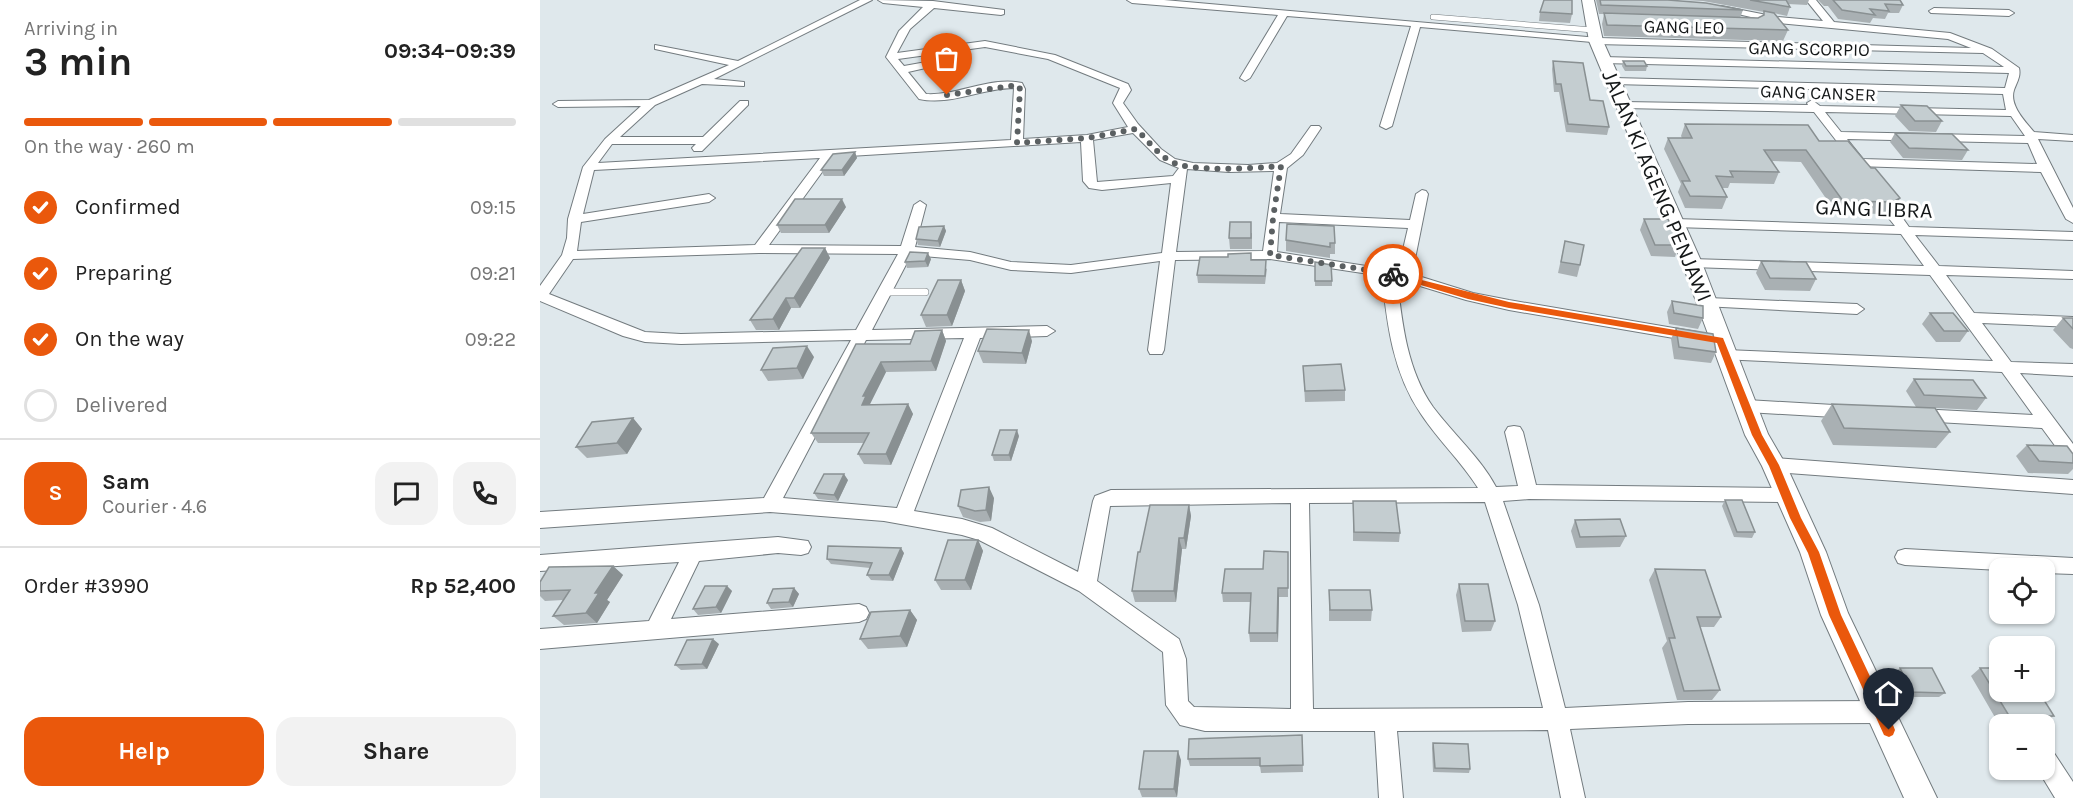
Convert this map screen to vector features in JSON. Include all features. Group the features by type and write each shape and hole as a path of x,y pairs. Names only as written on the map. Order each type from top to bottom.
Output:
{"main road":[{"name":"JALAN KI AGENG PENJAWI","path":"1588,0 1603,60 1692,263 1757,435 1814,552 1835,615 1921,798"}],"street":[{"path":"867,0 739,64 651,103 609,141 589,167 575,219 574,238 569,255 540,296 579,314 645,337 681,339 1047,331"},
{"path":"883,0 1001,12"},
{"name":"GANG LEO","path":"1132,0 1416,24 1595,30 1792,46 1988,51"},
{"path":"1725,0 1730,11"},
{"path":"1744,0 1753,16"},
{"path":"1811,0 1831,25"},
{"path":"1927,0 1942,24 2015,70 2012,86 2008,91 2012,113 2031,138 2073,219"},
{"path":"891,57 898,38 920,13 933,4"},
{"path":"1709,7 1776,22 1804,65 1821,86"},
{"path":"1245,78 1284,13"},
{"path":"1740,24 1776,22 1831,25 1942,24 2009,14"},
{"path":"1386,126 1416,24"},
{"path":"891,57 976,44 1051,57 1124,86 1126,90 1118,103 1136,129 1171,162 1185,166 1241,168 1281,166 1297,154 1315,128"},
{"path":"658,47 739,64"},
{"path":"891,57 920,94 926,98 1018,85 1020,89 1017,143"},
{"path":"902,70 961,57"},
{"name":"GANG SCORPIO","path":"1603,60 2015,70"},
{"path":"701,81 740,84"},
{"path":"1614,81 2008,91"},
{"path":"1799,85 1860,164 2045,168"},
{"path":"558,104 651,103"},
{"path":"687,160 744,103"},
{"name":"GANG CANSER","path":"1623,105 2012,113"},
{"path":"589,167 1017,143 1087,138 1136,129"},
{"path":"1836,135 2073,138"},
{"path":"1087,138 1089,181 1093,185 1178,179"},
{"path":"609,141 705,140"},
{"path":"759,249 829,154"},
{"path":"1156,350 1178,179 1185,166"},
{"path":"1270,255 1281,166"},
{"path":"1422,194 1416,224 1396,275 1392,301 1411,386 1428,412 1474,466 1491,495 1524,588 1557,719 1573,798"},
{"path":"575,219 709,198"},
{"path":"770,505 859,335 907,250 920,205"},
{"path":"1894,216 2073,457"},
{"path":"1273,218 1416,224"},
{"name":"GANG LIBRA","path":"1674,224 2073,236"},
{"path":"569,255 759,249 907,250 953,254 1041,269 1096,267 1167,256 1270,255 1396,275 1471,297 1723,348 2005,368 2073,370"},
{"path":"1692,263 2073,276"},
{"path":"1708,303 1857,309"},
{"path":"1969,318 2073,322"},
{"path":"903,516 974,332"},
{"path":"1747,406 1862,412"},
{"path":"1897,414 2047,422"},
{"path":"1514,432 1529,492"},
{"path":"1086,585 1099,511 1105,498 1491,495 1780,480 2073,487"},
{"path":"1300,496 1302,718"},
{"path":"540,520 770,505 903,516 985,534 1086,585 1172,645 1178,705 1188,717 1204,720 1557,719 1688,713 1880,712"},
{"path":"540,563 778,545 801,547"},
{"path":"656,628 693,553"},
{"path":"1905,557 2073,566"},
{"path":"540,639 859,613"},
{"path":"1384,718 1391,798"},
{"path":"2055,776 2069,798"}],"lane":[{"path":"1433,17 1595,30"},
{"path":"885,292 925,292"}],"building":[{"path":"1544,0 1572,0 1572,14 1540,12"},
{"path":"1600,0 1668,0 1706,3 1743,10 1601,5"},
{"path":"1750,0 1786,0 1790,7"},
{"path":"1833,0 1900,0 1903,5 1885,4 1889,11 1870,9 1875,15 1842,10"},
{"path":"1764,11 1774,13 1788,30 1607,25 1604,13 1758,18 1764,15"},
{"path":"1553,61 1583,63 1590,100 1603,101 1609,127 1568,124 1561,84 1556,84"},
{"path":"1623,61 1644,61 1647,66 1626,66"},
{"path":"1901,105 1927,106 1942,121 1915,121"},
{"path":"1685,124 1808,125 1819,141 1848,141 1900,198 1893,202 1843,201 1806,150 1764,150 1779,172 1730,171 1733,177 1716,176 1727,197 1690,196 1682,181 1690,181 1668,138 1692,138"},
{"path":"1895,133 1952,134 1968,150 1909,148"},
{"path":"855,152 842,170 821,170 833,154"},
{"path":"795,199 842,199 825,225 777,225"},
{"path":"1644,219 1668,219 1679,245 1655,245"},
{"path":"1230,222 1251,222 1251,238 1229,238"},
{"path":"1287,224 1334,226 1335,243 1330,243 1330,247 1286,240"},
{"path":"944,226 938,241 916,239 919,227"},
{"path":"1565,241 1584,245 1580,265 1561,262"},
{"path":"802,248 825,248 794,298 786,298 773,319 750,320"},
{"path":"910,252 928,253 925,261 905,262"},
{"path":"1251,253 1251,260 1266,260 1265,276 1197,275 1200,257 1228,257 1228,254"},
{"path":"1761,261 1806,262 1816,279 1770,278"},
{"path":"1315,262 1331,265 1332,281 1315,281"},
{"path":"938,280 961,280 947,315 921,315"},
{"path":"1672,301 1703,306 1703,318 1674,313"},
{"path":"1930,313 1953,313 1968,331 1944,331"},
{"path":"2063,318 2073,318 2073,329"},
{"path":"1676,328 1713,334 1716,352 1679,347"},
{"path":"987,329 1029,330 1022,353 978,351"},
{"path":"942,330 931,361 881,362 863,396 866,396 862,405 908,404 886,454 858,454 869,433 811,433 856,344 910,344 915,331"},
{"path":"807,346 797,368 761,370 773,348"},
{"path":"1341,364 1345,390 1305,391 1303,366"},
{"path":"1914,379 1973,380 1986,398 1924,395"},
{"path":"1832,404 1935,408 1950,432 1844,428"},
{"path":"633,418 617,443 576,447 592,422"},
{"path":"1000,430 1017,430 1009,455 992,455"},
{"path":"2027,445 2067,446 2073,454 2073,463 2039,461"},
{"path":"824,474 844,474 834,495 814,493"},
{"path":"989,487 986,510 975,511 958,506 961,490"},
{"path":"1725,500 1742,500 1755,532 1737,532"},
{"path":"1353,501 1396,501 1400,533 1354,532"},
{"path":"1150,505 1189,505 1184,538 1179,538 1174,591 1132,591 1138,552 1140,552"},
{"path":"1620,519 1626,536 1580,537 1575,520"},
{"path":"948,540 978,540 965,580 935,580"},
{"path":"828,546 901,548 889,575 867,575 872,563 827,559"},
{"path":"1264,551 1288,552 1288,588 1278,588 1277,633 1249,633 1251,593 1222,593 1225,569 1263,569"},
{"path":"613,566 595,593 599,593 586,613 553,616 570,590 540,591 540,582 549,567"},
{"path":"1655,569 1705,570 1721,617 1697,617 1720,690 1684,691 1669,638 1675,638"},
{"path":"1459,584 1488,584 1495,621 1465,621"},
{"path":"705,586 727,586 716,607 693,609"},
{"path":"794,588 789,602 767,603 773,589"},
{"path":"1329,590 1370,590 1372,610 1330,610"},
{"path":"910,610 900,636 860,639 871,612"},
{"path":"713,639 702,664 675,665 687,640"},
{"path":"1900,668 1932,668 1945,693 1912,692"},
{"path":"1980,668 1989,668 1989,683"},
{"path":"2001,702 2045,702 2053,714 2008,714"},
{"path":"1302,735 1303,765 1260,766 1260,758 1188,759 1189,739"},
{"path":"1433,743 1468,744 1470,769 1435,768"},
{"path":"1144,751 1178,751 1174,789 1139,789"}],"way so far":[{"path":"947,95 1004,85 1018,85 1020,89 1017,143 1087,138 1136,129 1163,156 1171,162 1185,166 1241,168 1281,166 1270,255 1393,274"}],"route":[{"path":"1393,274 1471,297 1509,305 1720,340 1757,435 1774,465 1796,518 1814,552 1835,615 1889,730"}]}
